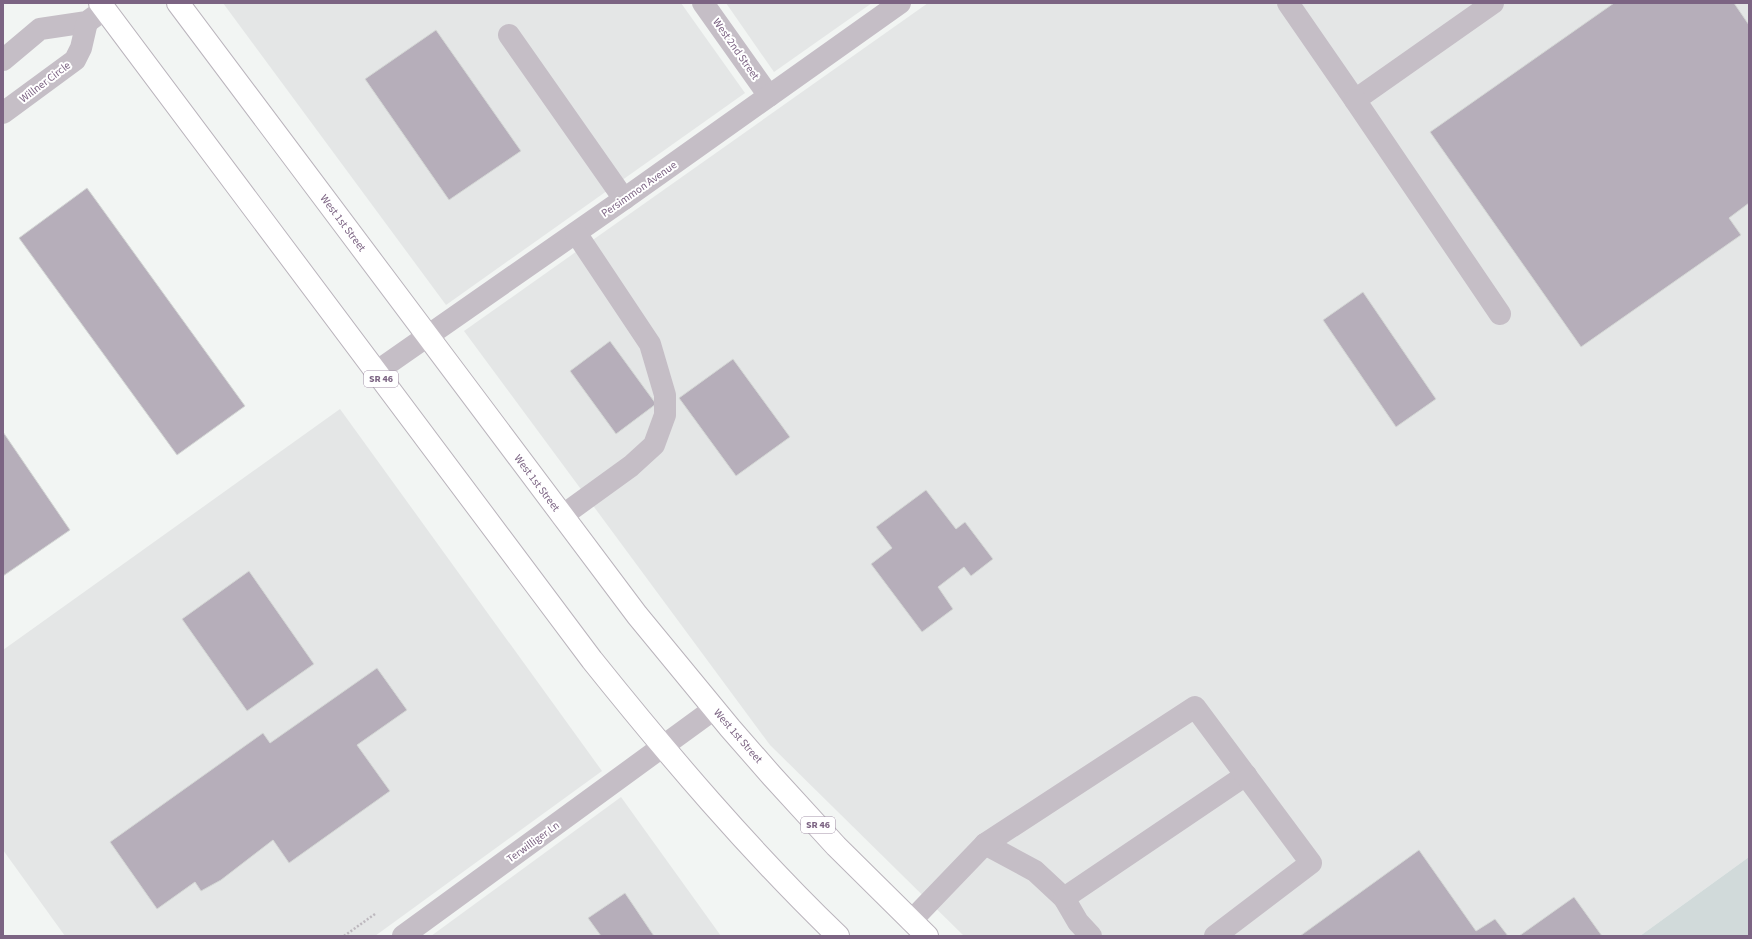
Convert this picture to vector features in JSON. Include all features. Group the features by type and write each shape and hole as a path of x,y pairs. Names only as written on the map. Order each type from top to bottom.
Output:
{"main road":[{"name":"West 1st Street","path":"178,3 637,615 714,709 836,846 927,936"},
{"name":"SR 46","path":"102,6 592,660 662,747 730,826 838,936"}],"street":[{"name":"West 2nd Street","path":"704,3 769,96"},
{"name":"Persimmon Avenue","path":"376,372 576,233 900,3"},
{"path":"1288,3 1500,314"},
{"path":"1355,100 1493,3"},
{"path":"3,60 40,29 87,22 102,6"},
{"name":"Willner Circle","path":"3,113 75,60 81,48 87,22"},
{"path":"509,35 624,199"},
{"path":"562,516 631,466 654,445 665,415 665,395 650,344 576,233"},
{"path":"911,921 986,844 1195,707 1311,863 1215,936"},
{"name":"Terwilliger Ln","path":"403,936 714,709"},
{"path":"1064,898 1246,775"},
{"path":"986,844 1035,871 1064,898 1078,922 1091,936"}],"path":[{"path":"344,936 375,914"}],"shaded area":[{"path":"223,3 681,3 745,93 446,305"},
{"path":"726,3 872,3 774,72"},
{"path":"928,3 1749,3 1749,857 1640,936 964,936 770,745 464,331"},
{"path":"340,409 602,771 375,936 65,936 3,850 3,650"},
{"path":"621,797 721,936 431,936"},
{"path":"1749,857 1749,936 1640,936"}],"building":[{"path":"1614,3 1734,3 1749,25 1749,203 1729,218 1741,235 1581,347 1430,132"},
{"path":"436,30 521,151 449,200 365,79"},
{"path":"87,188 245,406 177,455 19,238"},
{"path":"1363,292 1436,399 1396,427 1323,320"},
{"path":"610,341 656,404 616,434 570,371"},
{"path":"733,359 790,437 736,476 679,398"},
{"path":"3,432 70,530 3,576"},
{"path":"926,490 956,529 965,522 993,559 971,576 964,567 938,587 953,609 922,632 871,564 892,548 876,527"},
{"path":"249,571 314,664 247,711 182,619"},
{"path":"377,668 407,710 357,745 390,791 289,863 273,840 221,880 201,891 195,882 157,909 110,842 263,733 270,743"},
{"path":"1419,850 1476,931 1495,919 1508,936 1300,936"},
{"path":"625,893 654,936 601,936 588,918"},
{"path":"1574,897 1602,936 1519,936"}]}
